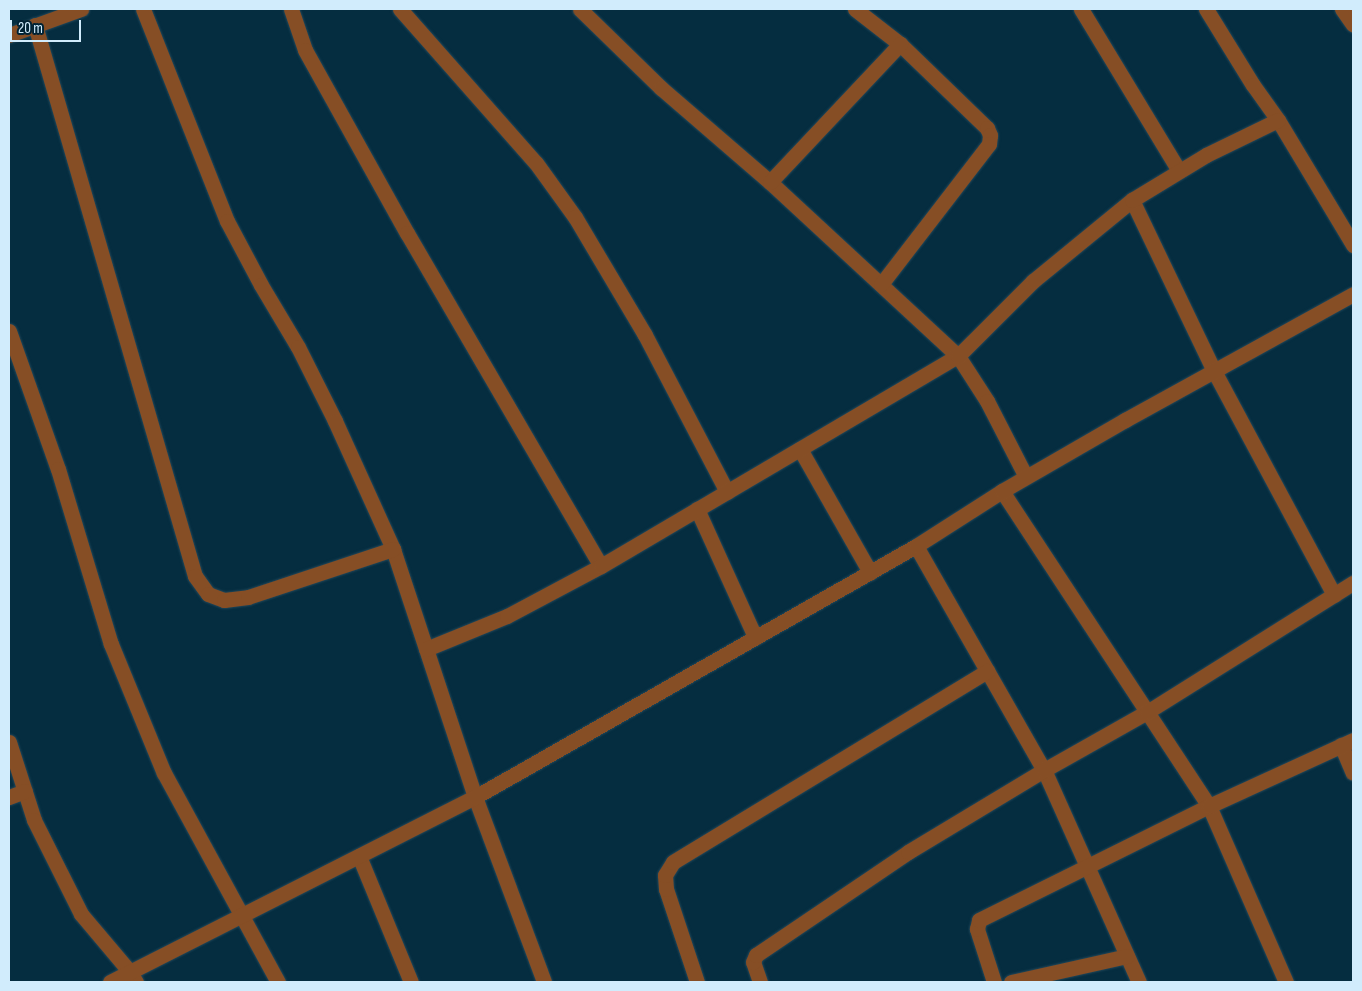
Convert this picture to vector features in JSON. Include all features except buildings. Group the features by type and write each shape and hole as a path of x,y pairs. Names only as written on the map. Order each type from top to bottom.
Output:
{"street":[{"path":"9,35 81,9"},
{"path":"143,9 227,221 261,285 298,347 335,421 394,549 475,797 544,982"},
{"path":"291,9 305,50 407,233 440,286 601,566"},
{"path":"400,9 536,163 575,218 614,280 727,492"},
{"path":"580,9 660,88 770,182 958,356 987,401 1026,477"},
{"path":"855,9 900,44 987,128 990,135 989,144 881,284"},
{"path":"1082,9 1179,171"},
{"path":"1206,9 1253,85 1278,120 1353,245"},
{"path":"1342,9 1353,24"},
{"path":"35,25 195,576 208,594 224,600 248,597 394,549"},
{"path":"770,182 900,44"},
{"path":"426,649 507,616 601,566 958,356 1033,281 1132,200 1206,155 1278,120"},
{"path":"1132,200 1214,371 1334,595"},
{"path":"110,982 133,977 242,915 475,797 916,546 1026,477 1353,294"},
{"path":"9,331 58,469 111,644 164,773 278,982"},
{"path":"800,449 870,572"},
{"path":"1002,491 1209,806 1286,982"},
{"path":"697,509 755,637"},
{"path":"916,546 1044,770 1139,982"},
{"path":"760,982 752,962 756,955 908,852 1044,770 1146,712 1353,582"},
{"path":"697,982 666,889 665,875 673,862 987,671"},
{"path":"9,742 34,820 81,914 133,977"},
{"path":"994,982 977,929 976,924 979,920 1209,806 1347,743 1353,774"},
{"path":"9,796 25,791"},
{"path":"359,856 411,982"},
{"path":"1012,982 1127,956"}]}
